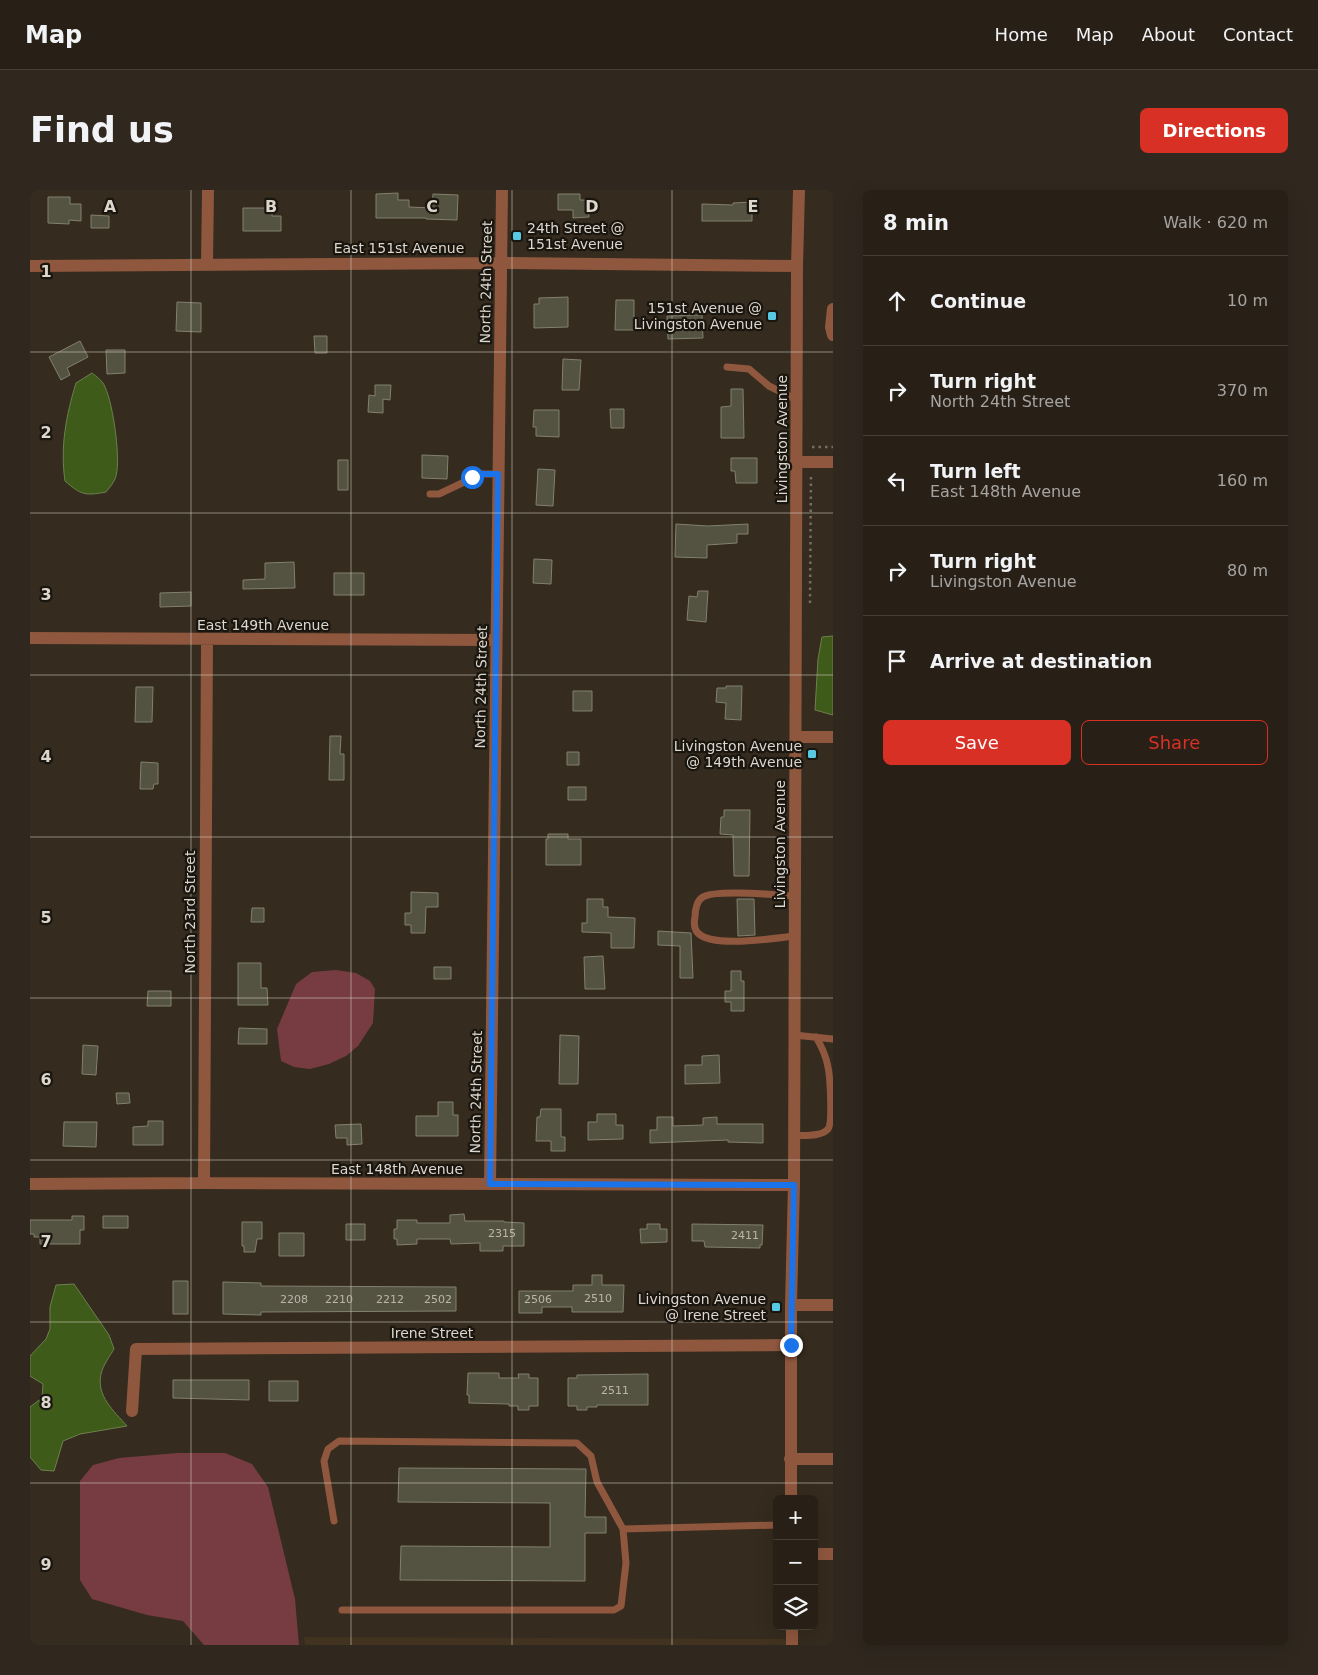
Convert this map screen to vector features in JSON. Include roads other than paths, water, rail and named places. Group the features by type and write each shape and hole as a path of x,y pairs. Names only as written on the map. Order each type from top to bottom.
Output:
{"street":[{"path":"207,265 208,190"},
{"name":"North 24th Street","path":"490,1184 502,190"},
{"name":"Livingston Avenue","path":"791,1495 791,1305 794,1185 797,266 799,190"},
{"name":"East 151st Avenue","path":"30,266 501,262 797,266"},
{"path":"833,309 831,327 833,335"},
{"path":"796,462 833,462"},
{"name":"East 149th Avenue","path":"30,638 496,640"},
{"name":"North 23rd Street","path":"204,1183 207,640"},
{"path":"796,737 833,737"},
{"name":"East 148th Avenue","path":"30,1184 794,1185"},
{"path":"791,1305 833,1305"},
{"name":"Irene Street","path":"132,1411 136,1349 791,1345"},
{"path":"790,1459 833,1459"},
{"path":"818,1554 833,1554"},
{"path":"792,1630 792,1645"}],"lane":[{"path":"727,367 749,370 769,386 797,400"},
{"path":"430,494 439,494 481,474 498,474"},
{"path":"795,896 744,893 708,895 702,897 698,903 694,924 697,932 702,936 723,942 795,936"},
{"path":"794,1035 833,1039"},
{"path":"794,1136 820,1133 827,1131 830,1127 829,1068 816,1037"},
{"path":"334,1520 324,1460 328,1449 339,1441 577,1443 591,1456 597,1482 623,1529 626,1563 621,1606 614,1610 342,1610"},
{"path":"623,1529 773,1525"}],"place":[{"name":"24th Street @ 151st Avenue","path":"517,236"},
{"name":"151st Avenue @ Livingston Avenue","path":"772,316"},
{"name":"Livingston Avenue @ 149th Avenue","path":"812,754"},
{"name":"Livingston Avenue @ Irene Street","path":"776,1307"}]}
